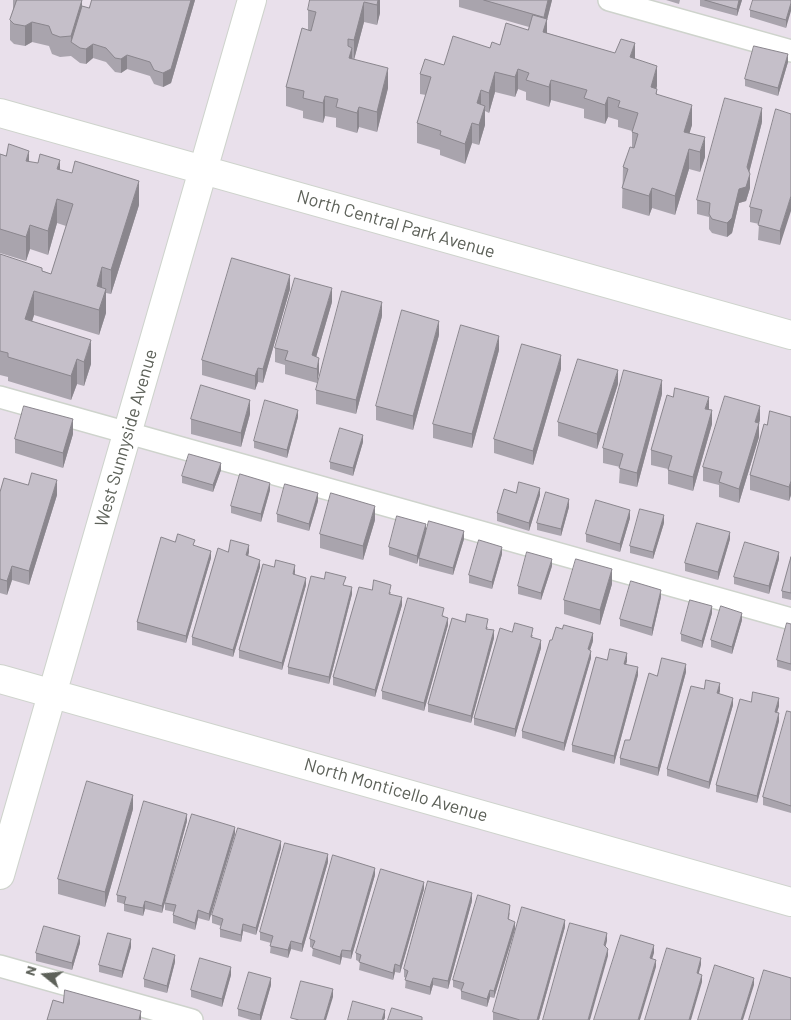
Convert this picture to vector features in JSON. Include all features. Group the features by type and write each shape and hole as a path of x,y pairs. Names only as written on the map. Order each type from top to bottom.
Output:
{"street":[{"name":"West Sunnyside Avenue","path":"0,875 252,0"},
{"name":"North Central Park Avenue","path":"0,113 791,335"},
{"name":"North Monticello Avenue","path":"0,679 791,902"}],"lane":[{"path":"609,0 791,51"},
{"path":"0,397 791,620"},
{"path":"0,966 192,1020"}],"building":[{"path":"17,0 82,0 71,36 60,37 52,34 49,26 32,22 25,26 14,24 10,20"},
{"path":"92,0 191,0 171,69 163,73 154,70 150,62 127,55 121,59 115,58 106,48 93,44 86,49 80,48 71,42 82,6 89,8"},
{"path":"310,0 378,0 377,5 364,2 354,40 348,39 348,46 352,48 349,58 388,68 377,112 359,107 357,113 336,107 338,99 325,96 323,103 303,98 304,91 286,87 302,28 311,31 316,12 308,10"},
{"path":"484,0 548,0 544,17"},
{"path":"705,0 739,0 737,9"},
{"path":"753,0 791,0 786,20 750,10"},
{"path":"533,15 547,19 543,32 615,53 621,39 635,43 630,57 657,66 651,87 657,89 656,94 692,105 684,132 705,137 700,152 689,149 675,196 652,188 649,196 622,188 628,169 623,167 630,147 634,148 638,134 632,132 638,113 618,107 620,101 608,97 605,105 584,98 587,90 551,80 549,87 526,80 529,73 518,69 515,77 495,72 489,93 481,90 477,103 485,106 479,125 472,123 465,144 440,135 441,131 417,123 431,77 420,74 425,59 444,65 453,36 490,48 492,42 500,45 506,23 528,30"},
{"path":"754,46 788,54 778,88 745,79"},
{"path":"725,98 762,108 747,167 750,174 746,187 739,189 732,218 727,223 712,219 709,214 710,203 697,200"},
{"path":"776,109 791,114 791,196 780,231 758,225 762,210 750,207"},
{"path":"9,144 29,151 26,161 38,163 40,154 60,160 57,169 72,173 75,161 139,181 111,270 102,267 97,286 106,289 99,310 34,291 25,319 91,340 84,362 77,359 71,376 8,357 8,353 0,351 0,254 42,268 42,271 51,274 73,204 57,199 48,231 30,225 26,237 0,229 0,154 6,156"},
{"path":"232,258 290,275 263,369 258,368 255,376 202,360"},
{"path":"295,278 332,288 312,355 319,358 317,369 285,360 288,351 275,348"},
{"path":"342,291 382,302 356,400 316,390"},
{"path":"402,310 439,321 413,416 376,406"},
{"path":"461,325 499,336 472,434 433,424"},
{"path":"522,344 561,355 533,451 494,439"},
{"path":"578,359 618,370 597,434 558,422"},
{"path":"624,370 662,380 637,473 619,468 623,454 603,448"},
{"path":"201,385 250,400 241,433 191,419"},
{"path":"675,388 709,397 705,409 712,410 693,477 668,470 672,456 651,450 667,395 673,397"},
{"path":"725,396 760,406 755,422 759,423 739,489 719,482 722,472 703,467"},
{"path":"265,400 298,410 287,450 254,441"},
{"path":"24,406 73,419 63,453 15,439"},
{"path":"770,411 791,417 791,481 789,487 750,475 764,424 767,425"},
{"path":"340,428 363,435 353,468 330,462"},
{"path":"189,454 221,463 213,485 182,476"},
{"path":"32,473 57,480 29,571 12,566 7,581 0,579 0,492 4,478 28,485"},
{"path":"240,474 270,483 261,514 231,506"},
{"path":"519,482 540,488 529,523 497,513 504,489 516,493"},
{"path":"285,484 318,493 309,524 277,514"},
{"path":"546,492 569,499 561,529 537,523"},
{"path":"331,493 375,506 363,546 320,534"},
{"path":"596,500 630,510 620,544 586,534"},
{"path":"640,509 664,515 653,552 630,546"},
{"path":"397,516 426,524 417,556 389,547"},
{"path":"429,521 464,531 453,568 419,558"},
{"path":"697,523 730,532 718,572 685,563"},
{"path":"178,534 195,540 193,545 211,551 186,636 137,622 161,537 175,542"},
{"path":"231,540 249,545 246,555 260,560 233,650 192,637 218,548 228,552"},
{"path":"479,540 502,547 492,582 469,575"},
{"path":"745,542 779,552 769,586 734,577"},
{"path":"527,552 552,559 541,593 518,586"},
{"path":"791,557 791,593 782,591"},
{"path":"576,559 612,569 600,610 564,600"},
{"path":"276,560 295,565 293,574 306,578 282,663 239,650 263,564 274,567"},
{"path":"326,572 346,577 343,585 352,587 329,677 288,667 311,576 324,579"},
{"path":"374,580 391,585 389,594 402,597 375,690 333,677 359,587 372,590"},
{"path":"631,581 661,590 652,628 620,619"},
{"path":"408,598 444,608 442,616 448,618 424,703 382,691"},
{"path":"690,600 712,606 702,641 681,634"},
{"path":"721,606 742,613 732,647 711,640"},
{"path":"467,614 488,619 486,629 494,630 471,716 428,704 452,618 465,622"},
{"path":"515,623 533,628 531,637 541,640 515,729 474,718 500,628 512,632"},
{"path":"787,623 791,624 791,664 777,660"},
{"path":"564,625 593,633 588,649 591,651 564,743 522,731 550,640 552,640 556,627 562,629"},
{"path":"610,649 627,653 624,664 638,667 614,756 572,745 596,657 607,660"},
{"path":"662,658 686,664 658,768 620,758 625,740 630,740 649,673 657,676"},
{"path":"706,680 720,683 717,693 733,698 709,782 667,769 691,686 704,689"},
{"path":"753,692 779,698 775,712 779,713 757,796 716,785 740,699 751,702"},
{"path":"787,711 791,712 791,806 763,797"},
{"path":"87,781 133,795 105,892 58,879"},
{"path":"144,801 187,814 162,906 145,901 143,908 124,904 126,897 117,895"},
{"path":"192,814 235,827 209,914 198,910 195,923 173,915 176,905 165,903"},
{"path":"238,828 281,841 256,928 243,924 241,935 220,929 223,919 212,915"},
{"path":"285,843 328,854 302,944 291,941 288,950 270,946 273,936 260,932"},
{"path":"333,855 375,868 351,951 342,950 340,957 312,948 315,941 310,939"},
{"path":"381,869 424,882 400,966 395,964 393,973 359,962 361,955 356,953"},
{"path":"428,881 472,893 448,981 433,978 430,987 405,980 408,971 404,969"},
{"path":"478,895 510,905 508,919 515,922 494,991 490,990 487,999 461,991 464,983 453,980"},
{"path":"522,907 565,920 537,1020 520,1020 493,1012"},
{"path":"570,923 607,933 604,945 608,949 588,1020 543,1020"},
{"path":"44,926 80,936 72,963 36,953"},
{"path":"108,933 131,939 122,971 99,965"},
{"path":"621,935 654,945 650,958 656,960 638,1020 594,1020"},
{"path":"153,948 175,955 167,986 144,979"},
{"path":"667,948 701,958 697,973 702,975 689,1020 645,1020"},
{"path":"200,958 231,967 222,999 191,990"},
{"path":"715,965 754,978 741,1020 698,1020"},
{"path":"764,970 791,978 791,1020 749,1020"},
{"path":"249,972 271,978 260,1015 238,1009"},
{"path":"301,981 333,989 324,1020 299,1020 291,1018"},
{"path":"65,990 141,1011 139,1020 47,1020 53,1000 63,1003"},
{"path":"353,1001 385,1010 382,1020 348,1020"},
{"path":"392,1008 422,1017 422,1020 388,1020"}]}
